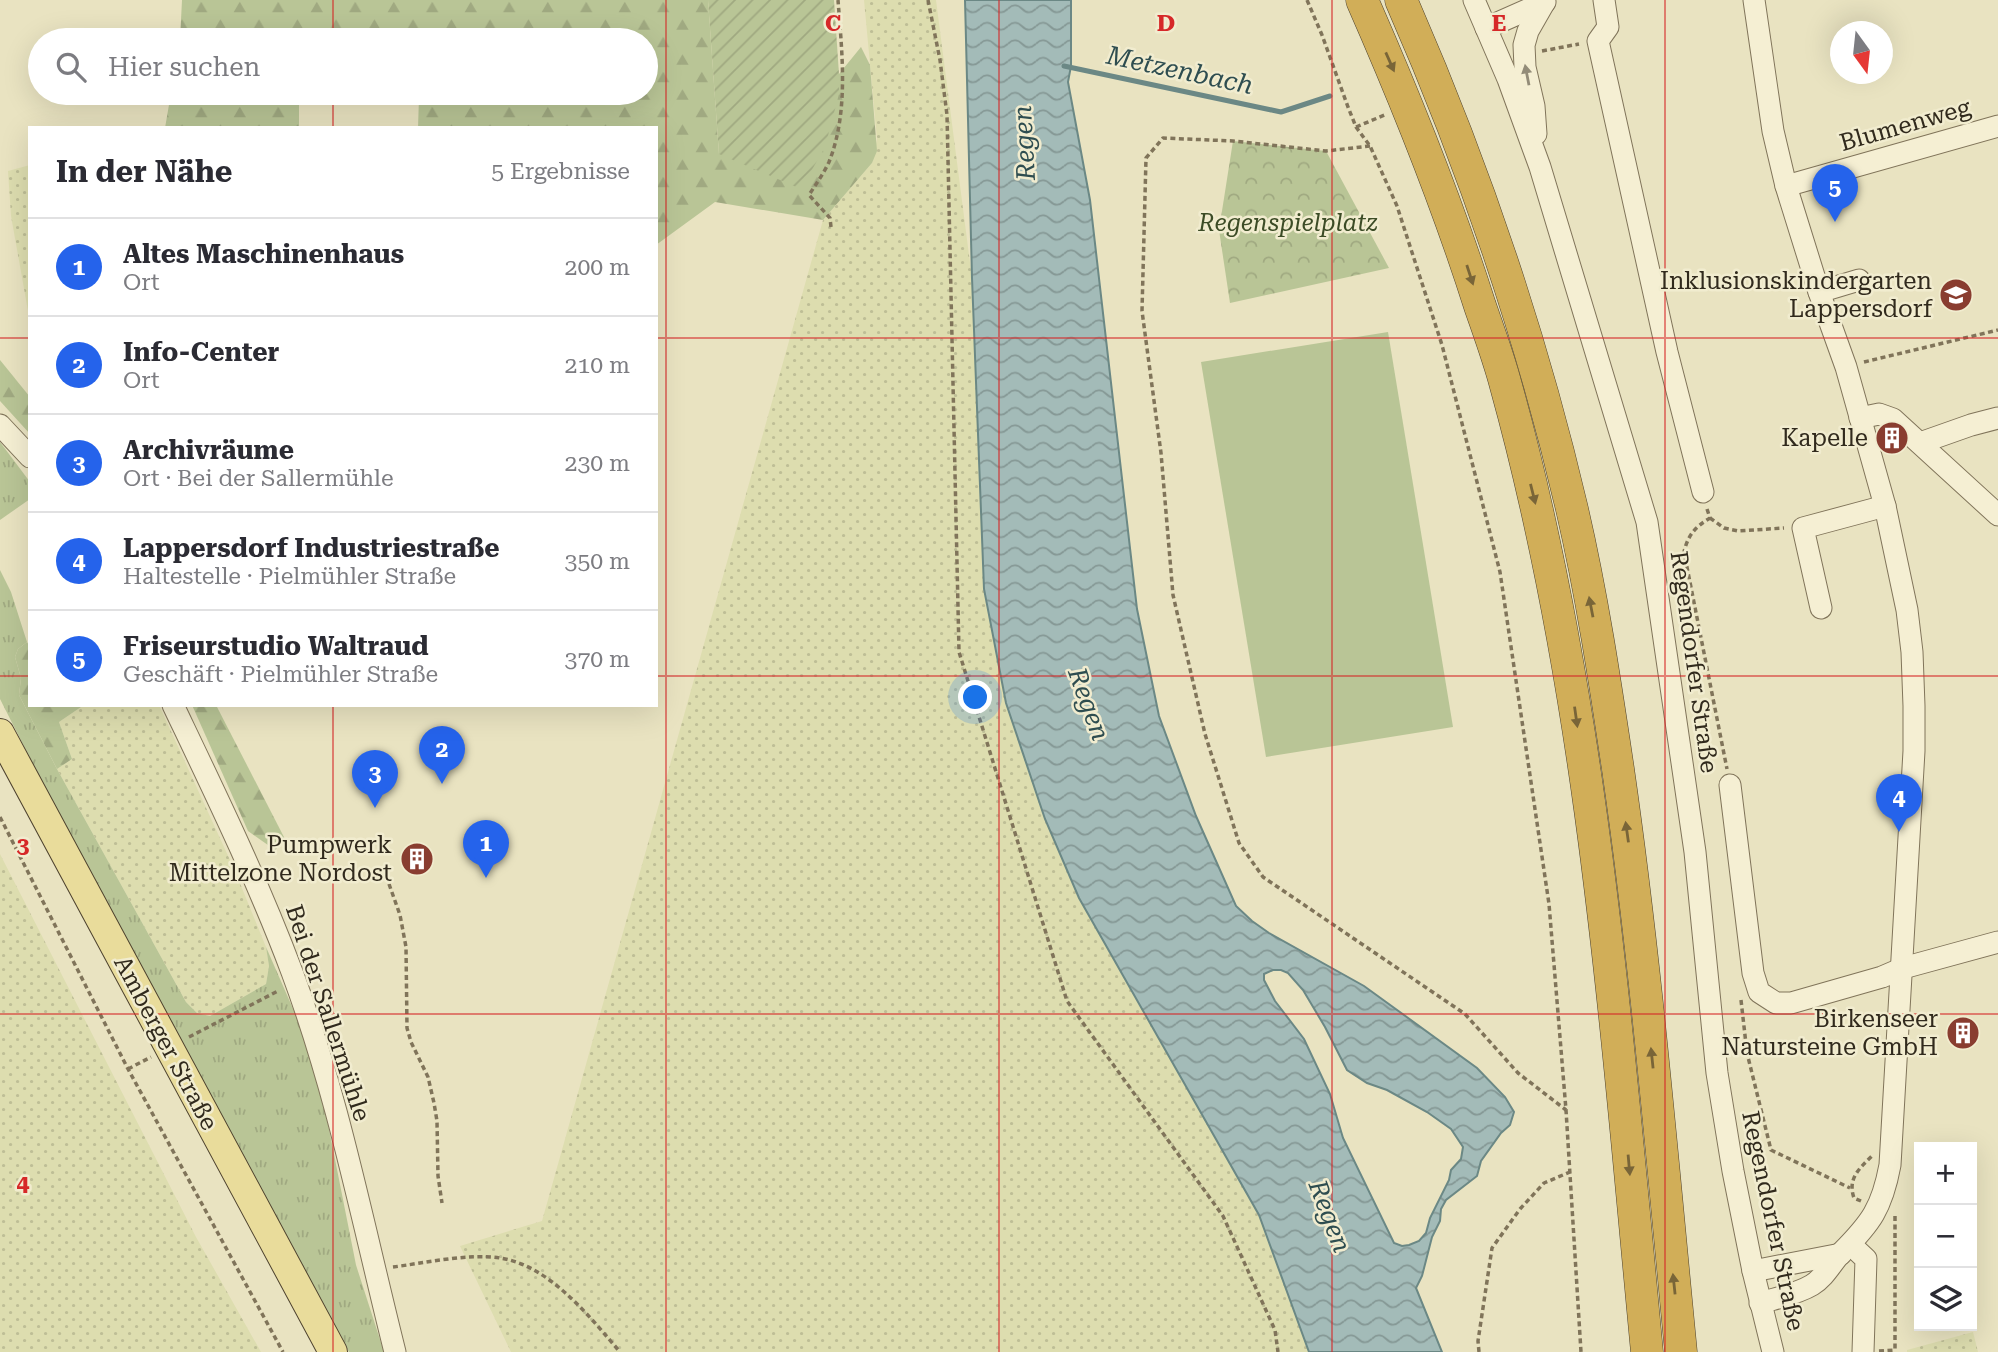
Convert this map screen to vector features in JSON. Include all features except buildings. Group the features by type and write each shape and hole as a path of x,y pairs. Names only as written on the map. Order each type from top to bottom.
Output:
{"highway":[{"path":"1362,0 1396,76 1453,222 1506,384 1540,521 1570,676 1614,992 1647,1352"},
{"path":"1401,0 1485,208 1538,376 1572,510 1602,662 1635,887 1681,1352"}],"main road":[{"name":"Amberger Straße","path":"0,733 333,1352"}],"street":[{"name":"Regendorfer Straße","path":"1474,0 1508,79 1540,167 1647,522 1695,852 1717,1073 1732,1171 1773,1352"},
{"path":"1604,0 1608,27 1598,41 1667,352 1703,492"},
{"path":"1754,0 1773,131 1786,186 1846,367 1885,506 1907,610 1914,706 1914,751 1891,1165 1871,1221 1826,1273 1795,1293 1760,1303"},
{"path":"1486,28 1547,1"},
{"path":"1540,167 1524,46 1528,31 1547,1"},
{"name":"Blumenweg","path":"1786,186 1998,126"},
{"path":"1819,292 1859,280"},
{"path":"1860,418 1879,414 1893,419 1998,515"},
{"path":"1920,443 1998,418"},
{"path":"0,425 28,455"},
{"path":"1821,608 1802,528 1885,506"},
{"name":"Bei der Sallermühle","path":"174,707 240,845 296,982 324,1071 394,1352"},
{"path":"1730,785 1753,973 1759,992 1776,1003 1791,1003 1998,942"},
{"path":"1753,1271 1846,1249 1866,1259 1863,1352"}],"path":[{"path":"831,227 830,218 824,208 809,195 828,163 841,109 842,53 838,0"},
{"path":"928,0 947,115 959,652 1067,1001 1223,1216 1275,1331 1278,1352"},
{"path":"1307,0 1356,127 1370,146 1397,206 1442,345 1500,572 1549,904 1566,1110 1581,1352"},
{"path":"1539,51 1598,41"},
{"path":"1356,127 1389,113"},
{"path":"1370,146 1326,150 1233,141 1163,138 1146,158 1142,311 1161,453 1173,595 1205,734 1239,843 1263,877 1465,1014 1518,1073 1566,1110"},
{"path":"1846,367 1998,330"},
{"path":"1703,492 1710,518 1724,528 1738,531 1802,528"},
{"path":"1710,518 1688,537 1684,552 1730,785"},
{"path":"0,817 128,1069 283,1352"},
{"path":"389,884 400,915 406,947 407,1028 428,1077 435,1103 438,1176 442,1203"},
{"path":"1753,973 1741,996 1747,1053 1771,1150 1850,1188"},
{"path":"184,1040 296,982"},
{"path":"128,1069 158,1054"},
{"path":"1479,1352 1478,1340 1492,1248 1520,1209 1544,1183 1570,1172"},
{"path":"1895,1222 1895,1352"},
{"path":"374,1269 475,1257 501,1258 526,1265 580,1306 621,1352"}],"green space":[{"path":"182,0 708,0 719,154 839,94 839,74 861,47 870,65 877,151 872,163 823,220 715,202 658,244 658,126 418,126 419,105 658,105 658,28 181,28"},
{"path":"708,0 834,0 839,94 825,147 801,189 719,154"},
{"path":"864,0 936,0 972,278 984,589 1006,703 1045,819 1079,898 1259,1215 1309,1352 511,1352 460,1246 542,1221 823,220 872,163 877,139"},
{"path":"169,105 299,105 299,126 165,126"},
{"name":"Regenspielplatz","path":"1233,141 1326,151 1389,268 1230,303 1219,230"},
{"path":"28,166 28,311 11,216 8,171"},
{"path":"1388,332 1453,727 1266,757 1201,362"},
{"path":"0,360 28,395 28,432 0,401"},
{"path":"0,442 28,479 28,500 0,520"},
{"path":"0,570 11,592 27,642 18,649 15,657 21,678 19,695 186,1002 197,1013 210,1016 266,984 269,966 266,947 301,1027 328,1124 356,1265 384,1352 349,1352 43,784 0,699"},
{"path":"27,642 28,707 81,707 59,722 72,759 57,769 19,695 21,678 15,657 18,649"},
{"path":"81,707 160,707 235,871 266,947 269,966 266,984 210,1016 197,1013 186,1002 57,769 72,759 59,722"},
{"path":"193,707 217,707 286,841 275,850 248,831"},
{"path":"0,854 196,1237 261,1352 0,1352"},
{"path":"1973,1332 1978,1352 1907,1352 1907,1350"}],"water":[{"name":"Regen","path":"965,0 1071,0 1071,66 1068,82 1090,200 1137,609 1159,716 1196,816 1236,906 1252,921 1364,986 1477,1068 1505,1097 1514,1112 1510,1125 1481,1161 1477,1176 1446,1200 1416,1288 1442,1352 1309,1352 1259,1215 1079,898 1045,819 1006,703 984,589","holes":["1281,970 1288,973 1303,990 1347,1070 1367,1083 1387,1090 1427,1112 1451,1129 1463,1147 1461,1159 1451,1170 1426,1233 1419,1241 1402,1246 1394,1243 1343,1138 1330,1094 1304,1039 1275,1001 1264,980 1264,974"]}],"waterway":[{"name":"Metzenbach","path":"1064,66 1281,112 1330,96"}],"place":[{"name":"Friseurstudio Waltraud","path":"1835,222"},
{"name":"Inklusionskindergarten Lappersdorf","path":"1956,295"},
{"name":"Kapelle","path":"1892,438"},
{"name":"Info-Center","path":"442,784"},
{"name":"Archivräume","path":"375,808"},
{"name":"Lappersdorf Industriestraße","path":"1899,832"},
{"name":"Pumpwerk Mittelzone Nordost","path":"417,859"},
{"name":"Altes Maschinenhaus","path":"486,878"},
{"name":"Birkenseer Natursteine GmbH","path":"1963,1033"}]}
